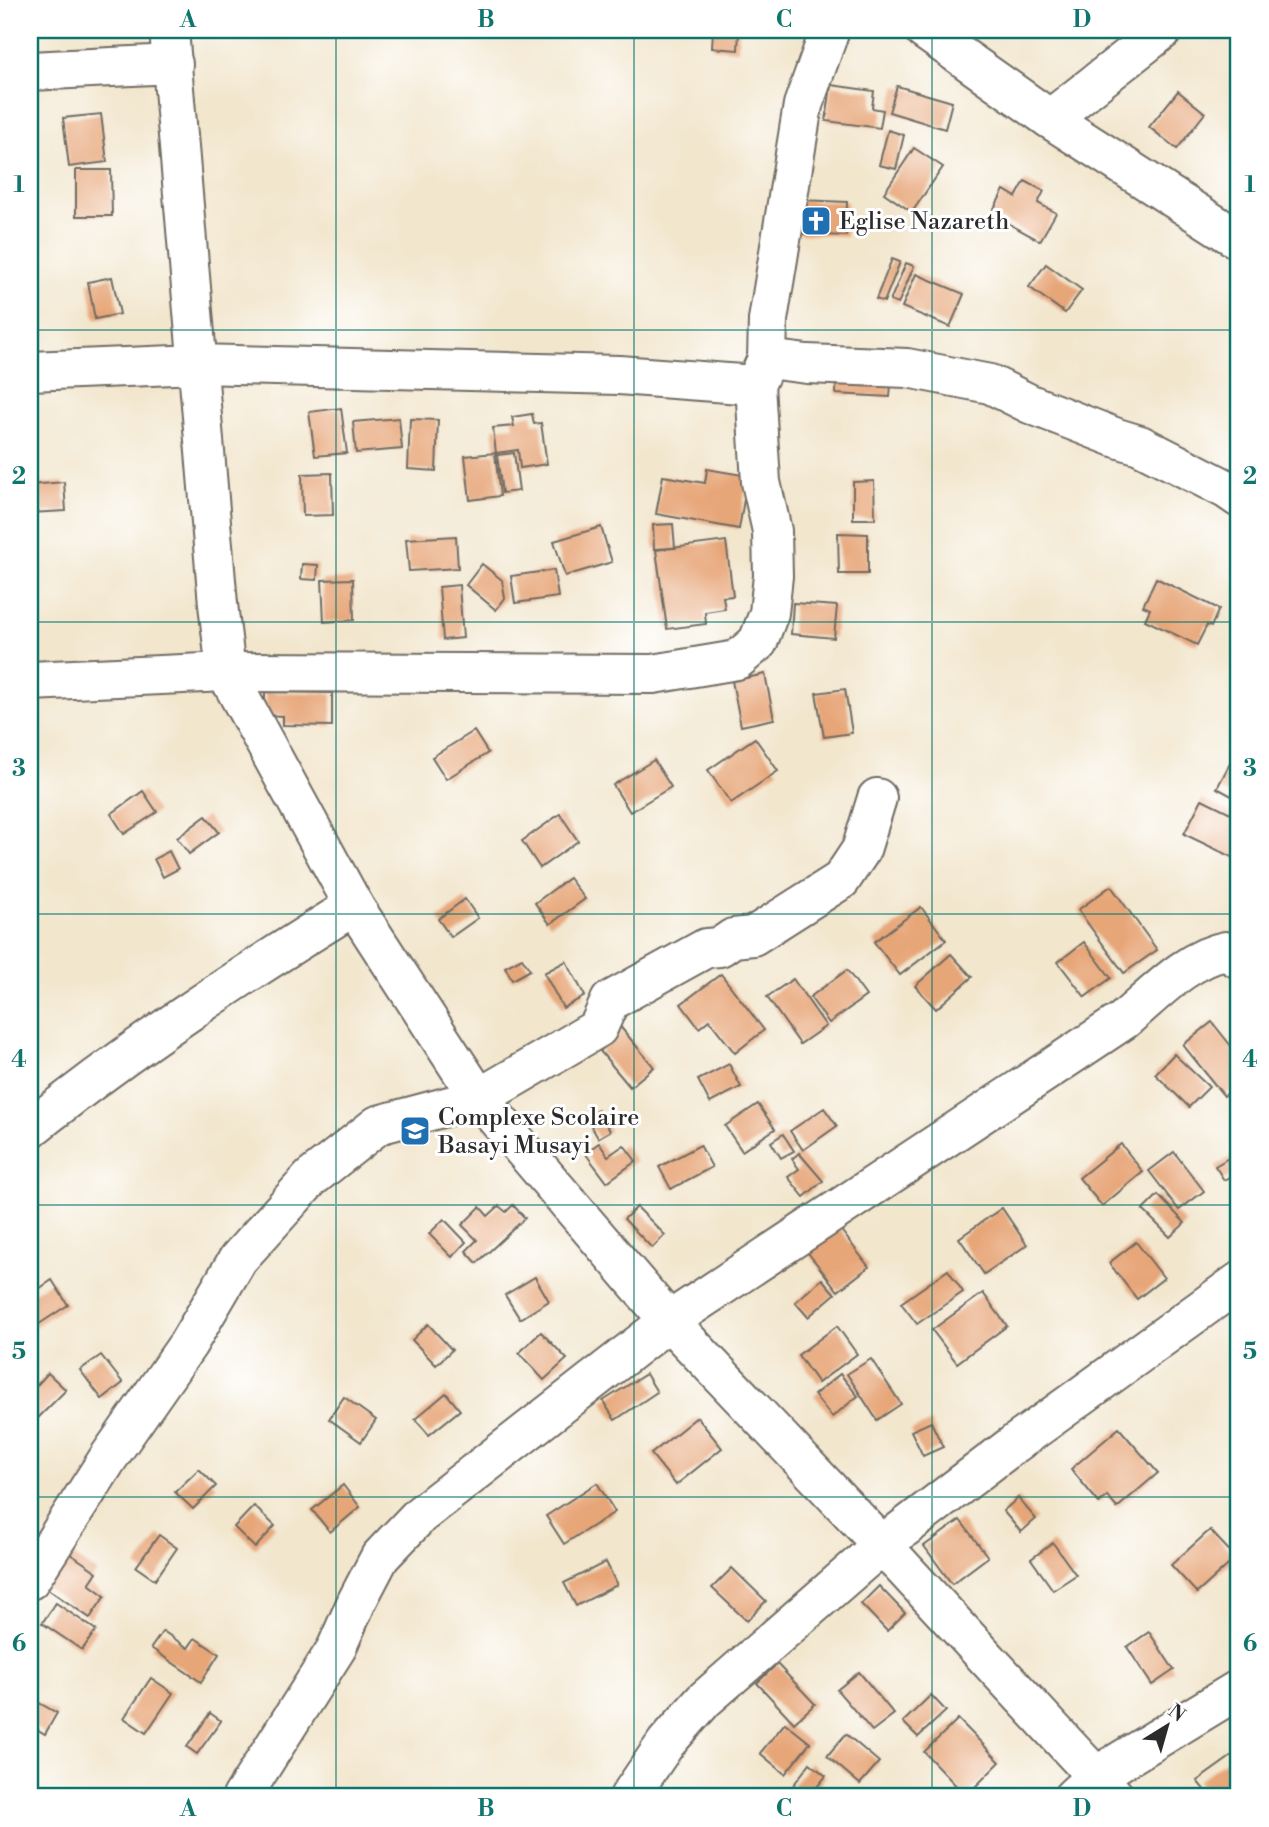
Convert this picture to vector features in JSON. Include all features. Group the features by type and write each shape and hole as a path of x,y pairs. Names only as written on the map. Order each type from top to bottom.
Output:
{"street":[{"path":"34,684 226,672 653,674 737,660 758,642 769,613 773,576 772,531 761,482 761,372 803,105 830,30"},
{"path":"924,30 1050,119 1239,240"},
{"path":"1050,119 1163,30"},
{"path":"30,71 171,47 226,672 354,906 479,1098 669,1321 882,1545 1095,1790 1239,1689"},
{"path":"30,371 198,365 619,375 761,372 807,364 907,368 990,384 1030,404 1117,439 1140,445 1239,498"},
{"path":"30,1580 109,1457 188,1344 238,1259 311,1178 378,1125 479,1098 598,1028 611,1001 706,948 720,947 733,938 753,936 841,880 861,850 877,798"},
{"path":"30,1129 91,1080 232,982 354,906"},
{"path":"242,1797 336,1648 380,1557 420,1515 669,1321 1124,1020 1176,976 1210,954 1235,944"},
{"path":"629,1797 666,1743 704,1700 882,1545 1013,1445 1239,1282"}],"building":[{"path":"713,30 739,31 738,50 712,48"},
{"path":"1239,66 1239,81 1233,71"},
{"path":"831,85 874,91 872,108 883,110 880,128 826,121"},
{"path":"897,86 952,102 945,129 889,112"},
{"path":"1178,91 1205,113 1177,149 1149,127"},
{"path":"101,114 107,162 69,167 63,118"},
{"path":"888,130 904,135 896,169 879,165"},
{"path":"914,148 943,167 912,212 884,193"},
{"path":"76,170 111,170 112,216 76,216"},
{"path":"1025,181 1044,191 1038,203 1056,213 1040,241 991,214 1004,190 1016,197"},
{"path":"801,200 847,202 846,236 800,234"},
{"path":"892,259 900,262 884,302 876,299"},
{"path":"906,263 914,266 898,304 890,301"},
{"path":"1046,264 1082,290 1065,313 1029,287"},
{"path":"916,274 964,294 950,327 902,307"},
{"path":"112,277 120,314 95,319 88,282"},
{"path":"837,368 892,371 890,397 836,394"},
{"path":"341,408 347,453 315,456 309,412"},
{"path":"532,414 534,424 541,423 547,464 520,468 518,450 496,453 493,428 514,426 512,417"},
{"path":"399,418 402,449 356,453 353,422"},
{"path":"410,419 438,420 436,471 408,469"},
{"path":"495,453 500,496 470,500 465,456"},
{"path":"514,453 519,491 502,493 497,455"},
{"path":"707,469 748,476 739,529 656,514 663,476 705,483"},
{"path":"332,473 333,515 303,516 302,474"},
{"path":"874,481 875,519 853,519 853,482"},
{"path":"64,482 66,511 30,513 30,485"},
{"path":"673,524 675,548 654,549 653,525"},
{"path":"601,527 612,562 565,576 554,541"},
{"path":"838,533 868,534 868,574 839,574"},
{"path":"456,536 458,568 409,571 406,539"},
{"path":"726,541 733,596 723,597 725,609 705,612 706,624 667,629 656,550"},
{"path":"302,564 318,565 317,580 301,579"},
{"path":"482,564 502,580 505,598 496,610 466,585"},
{"path":"554,570 558,597 515,603 511,576"},
{"path":"1156,578 1219,609 1211,627 1207,625 1197,645 1145,620 1150,609 1143,606"},
{"path":"353,579 354,620 324,622 322,580"},
{"path":"459,585 463,638 443,640 439,587"},
{"path":"793,603 837,606 834,638 791,634"},
{"path":"1239,609 1239,625 1233,623"},
{"path":"765,674 774,719 741,726 732,681"},
{"path":"845,689 852,733 824,737 816,693"},
{"path":"265,692 332,693 332,726 283,725 283,716 265,715"},
{"path":"474,731 488,753 446,779 432,757"},
{"path":"755,738 778,771 731,803 708,770"},
{"path":"1239,746 1239,800 1217,788"},
{"path":"654,760 671,787 630,812 613,785"},
{"path":"143,791 157,812 124,834 111,814"},
{"path":"1202,799 1239,817 1238,860 1184,834"},
{"path":"560,814 578,841 540,868 522,841"},
{"path":"206,816 219,832 189,854 177,838"},
{"path":"169,851 178,869 163,877 154,859"},
{"path":"569,878 585,899 550,924 535,903"},
{"path":"1111,886 1157,950 1124,973 1078,910"},
{"path":"465,899 478,918 451,937 438,919"},
{"path":"921,907 946,940 900,975 874,942"},
{"path":"1084,942 1111,978 1085,997 1058,962"},
{"path":"951,954 972,977 936,1009 915,986"},
{"path":"522,958 530,970 512,980 505,967"},
{"path":"566,961 585,996 563,1008 544,973"},
{"path":"847,970 866,996 829,1023 810,997"},
{"path":"721,974 764,1030 735,1053 709,1020 699,1028 681,1004"},
{"path":"793,979 826,1026 800,1044 767,997"},
{"path":"1212,1022 1239,1056 1239,1084 1224,1096 1183,1045"},
{"path":"618,1024 654,1067 630,1087 600,1051 614,1039 608,1033"},
{"path":"1174,1054 1209,1087 1189,1107 1155,1074"},
{"path":"729,1064 741,1087 710,1103 698,1080"},
{"path":"758,1104 775,1129 742,1151 725,1126"},
{"path":"824,1108 837,1126 803,1150 790,1131"},
{"path":"598,1110 610,1131 598,1138 586,1117"},
{"path":"783,1134 794,1151 781,1158 771,1142"},
{"path":"599,1143 608,1156 624,1145 636,1161 607,1182 585,1153"},
{"path":"1121,1144 1143,1172 1102,1206 1079,1178"},
{"path":"700,1145 712,1167 671,1189 659,1167"},
{"path":"1174,1152 1204,1191 1179,1210 1149,1171"},
{"path":"1239,1152 1239,1171 1224,1180 1215,1166"},
{"path":"799,1153 823,1181 804,1197 788,1177 799,1169 792,1159"},
{"path":"1158,1195 1185,1223 1170,1237 1143,1210"},
{"path":"513,1205 525,1218 477,1263 466,1251 477,1240 462,1225 480,1207 488,1216 499,1206 506,1212"},
{"path":"637,1207 665,1235 652,1248 624,1219"},
{"path":"1002,1208 1027,1245 984,1274 959,1238"},
{"path":"444,1219 466,1242 452,1257 429,1234"},
{"path":"837,1225 869,1267 838,1291 805,1249"},
{"path":"1136,1242 1164,1278 1137,1299 1109,1263"},
{"path":"948,1270 963,1292 917,1324 901,1303"},
{"path":"535,1277 549,1301 520,1319 505,1295"},
{"path":"822,1279 835,1294 808,1317 795,1302"},
{"path":"52,1280 68,1305 30,1330 30,1295"},
{"path":"983,1293 1007,1326 957,1363 932,1330"},
{"path":"428,1324 452,1350 436,1365 412,1340"},
{"path":"837,1326 857,1354 818,1383 798,1355"},
{"path":"541,1332 567,1359 544,1380 519,1353"},
{"path":"101,1355 123,1383 102,1399 80,1370"},
{"path":"871,1359 901,1404 877,1420 847,1374"},
{"path":"48,1373 66,1390 35,1421 30,1416 30,1393"},
{"path":"646,1374 657,1392 615,1420 603,1401"},
{"path":"840,1374 858,1396 832,1417 814,1395"},
{"path":"446,1393 460,1410 429,1435 415,1419"},
{"path":"344,1397 376,1420 361,1442 329,1419"},
{"path":"697,1417 722,1448 676,1485 651,1454"},
{"path":"931,1422 943,1447 923,1456 911,1431"},
{"path":"1119,1428 1158,1473 1117,1508 1107,1496 1099,1503 1071,1469"},
{"path":"199,1469 216,1486 193,1509 175,1492"},
{"path":"597,1483 615,1512 564,1544 546,1516"},
{"path":"343,1485 360,1507 330,1532 312,1510"},
{"path":"1018,1498 1036,1519 1021,1532 1003,1511"},
{"path":"254,1506 275,1526 255,1548 234,1527"},
{"path":"960,1520 988,1557 952,1584 924,1546"},
{"path":"1210,1530 1236,1558 1197,1593 1171,1565"},
{"path":"159,1535 177,1548 155,1580 136,1567"},
{"path":"1053,1543 1076,1575 1053,1590 1031,1559"},
{"path":"69,1553 97,1572 89,1584 105,1596 90,1618 45,1587"},
{"path":"606,1562 617,1585 576,1606 564,1583"},
{"path":"732,1568 766,1601 747,1621 712,1588"},
{"path":"879,1586 905,1613 887,1631 861,1604"},
{"path":"56,1603 96,1630 82,1650 42,1623"},
{"path":"163,1631 188,1648 195,1638 219,1654 201,1682 151,1648"},
{"path":"1149,1632 1174,1670 1152,1685 1127,1647"},
{"path":"777,1664 815,1704 794,1723 757,1683"},
{"path":"859,1672 894,1714 872,1731 837,1690"},
{"path":"151,1678 173,1693 146,1733 124,1718"},
{"path":"931,1695 946,1711 918,1737 903,1722"},
{"path":"30,1698 57,1713 45,1734 30,1725"},
{"path":"210,1713 221,1721 197,1754 187,1747"},
{"path":"958,1719 1000,1762 966,1796 924,1752"},
{"path":"785,1723 810,1743 785,1774 760,1753"},
{"path":"846,1734 879,1762 860,1784 827,1756"},
{"path":"1232,1756 1239,1766 1239,1787 1224,1797 1210,1797 1197,1781"},
{"path":"810,1763 826,1776 809,1797 805,1797 792,1787"},
{"path":"736,1789 748,1797 731,1797"}],"place":[{"name":"Eglise Nazareth","path":"816,221"},
{"name":"Complexe Scolaire Basayi Musayi","path":"415,1131"}]}
